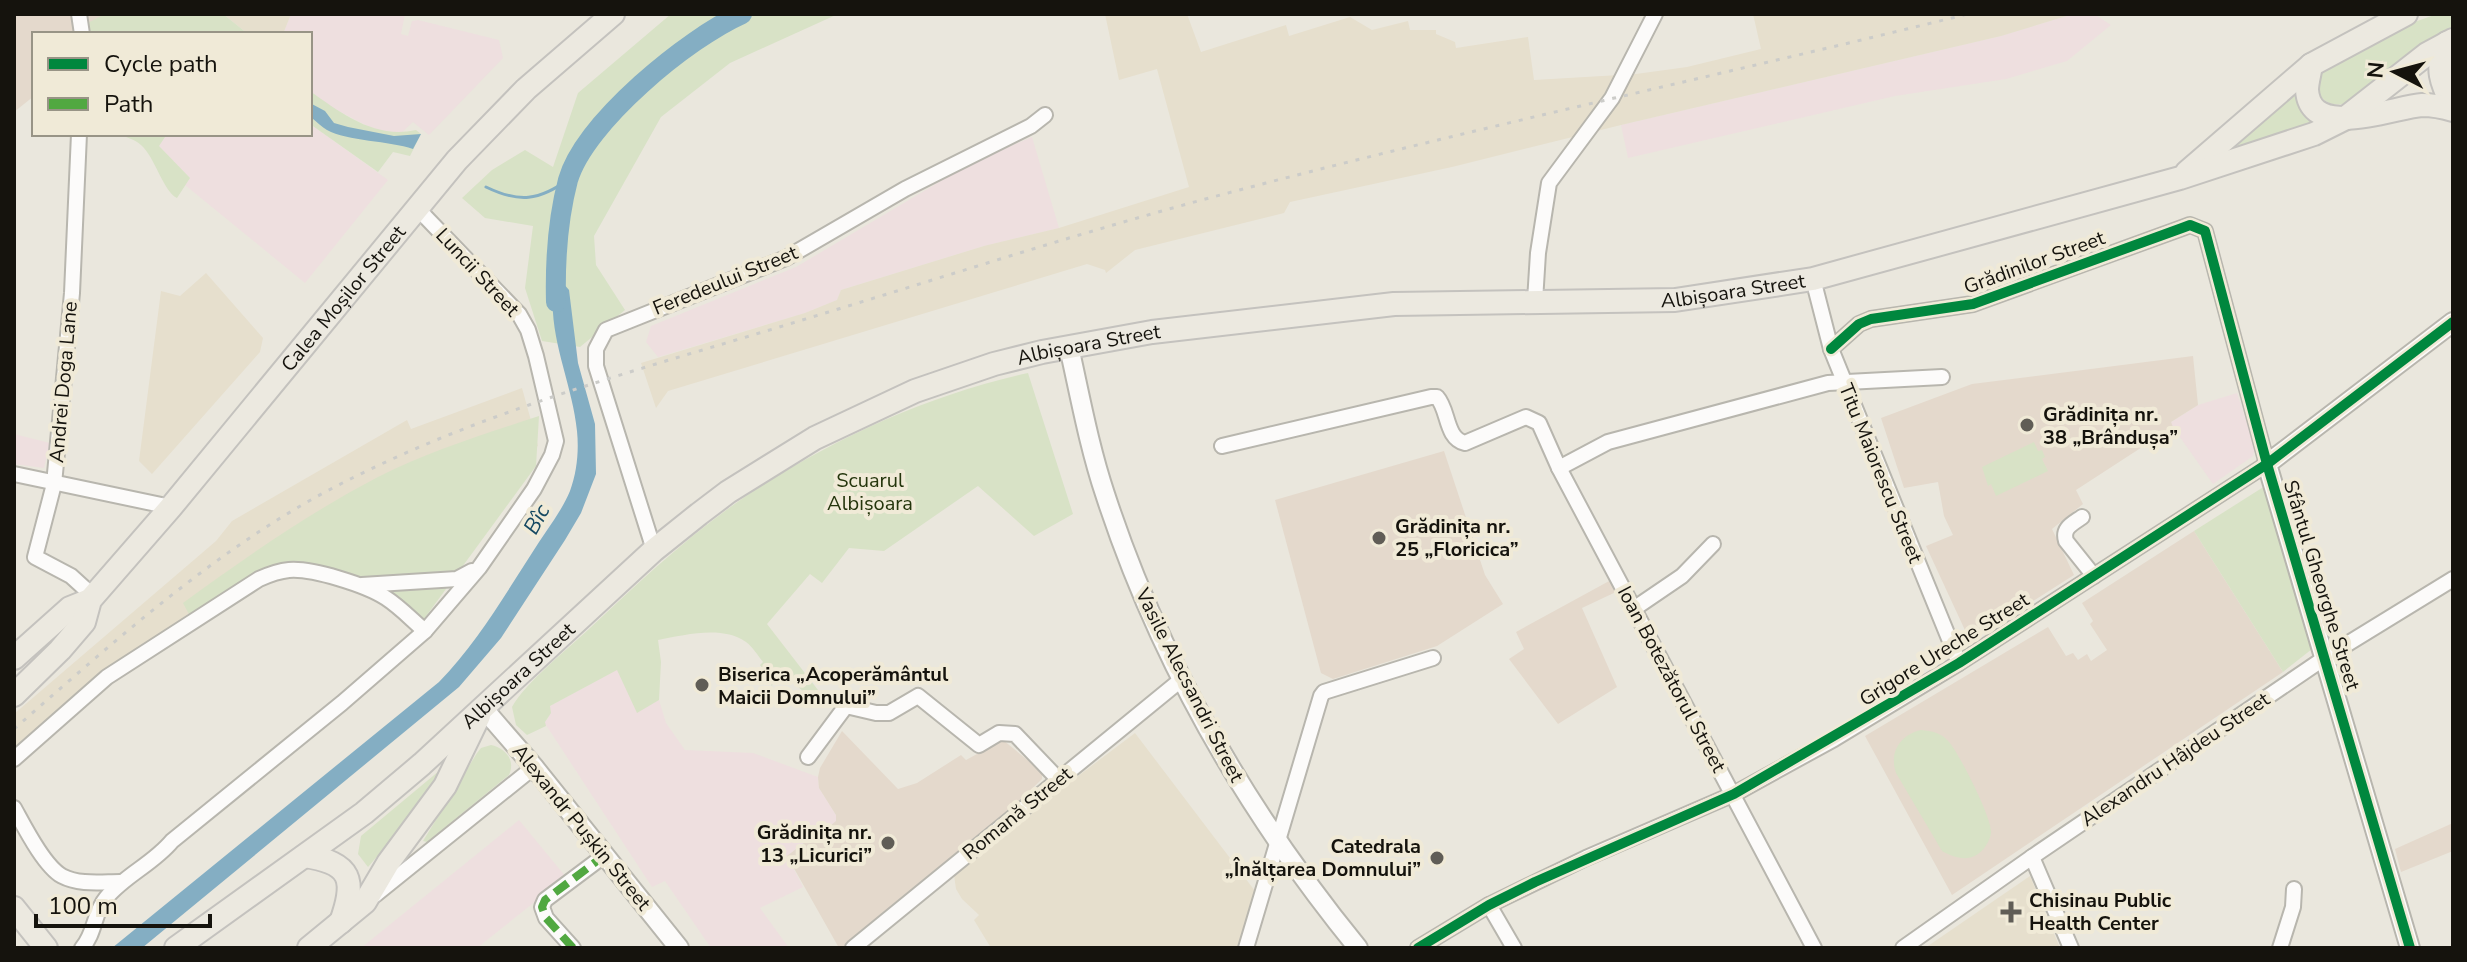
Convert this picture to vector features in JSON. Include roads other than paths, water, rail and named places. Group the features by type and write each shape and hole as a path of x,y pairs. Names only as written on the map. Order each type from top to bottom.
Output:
{"main road":[{"name":"Calea Moșilor Street","path":"14,658 70,608 91,598 171,507 457,160 526,89 613,14"},
{"name":"Albișoara Street","path":"2180,178 2311,65 2406,14"},
{"name":"Albișoara Street","path":"176,948 364,813 654,550 728,492 815,438 915,391 994,364 1152,332 1394,304 1675,300 1813,279 2180,178 2314,134 2344,119 2418,61 2450,42"},
{"path":"2311,65 2307,90 2310,101 2324,115 2344,119 2419,105 2453,108 2439,75 2440,62 2450,42"},
{"name":"Grigore Ureche Street","path":"2267,464 2453,322"},
{"name":"Vasile Alecsandri Street","path":"1069,347 1104,492 1136,578 1182,679 1220,751 1277,841 1358,948"},
{"name":"Sfântul Gheorghe Street","path":"2267,464 2410,948"},
{"name":"Calea Moșilor Street","path":"14,695 84,622 91,598"},
{"path":"42,631 60,650"},
{"path":"309,948 365,902 388,863 445,786 483,708"},
{"name":"Alexandr Pușkin Street","path":"483,708 679,948"},
{"path":"305,856 329,861 345,871 349,893 341,922"},
{"path":"14,908 44,946"}],"street":[{"path":"1535,301 1541,228 1549,183 1612,98 1655,14"},
{"name":"Feredeului Street","path":"654,550 596,366 596,349 606,330 618,322 786,258 905,189 1031,126 1045,115"},
{"name":"Andrei Doga Lane","path":"79,136 72,293 54,484 35,557 71,576 91,598"},
{"name":"Luncii Street","path":"82,948 90,937 102,902 120,882 160,856 172,841 425,631 479,568 545,471 556,441 528,330 519,314 417,208"},
{"name":"Grădinilor Street","path":"1831,349 1859,324 1871,319 1965,307 2190,225 2205,231"},
{"name":"Sfântul Gheorghe Street","path":"2205,231 2267,464"},
{"name":"Titu Maiorescu Street","path":"1813,279 1831,349 1959,663"},
{"path":"1559,468 1608,442 1828,383 1942,377"},
{"name":"Ioan Botezătorul Street","path":"1222,446 1431,397 1441,401 1453,435 1465,443 1526,417 1539,423 1559,468 1814,948"},
{"name":"Grigore Ureche Street","path":"1418,948 1489,905 1586,858 1734,794 1959,663 2267,464"},
{"path":"14,474 171,507"},
{"path":"2082,517 2064,534 2066,541 2094,576"},
{"path":"1635,608 1682,576 1713,544"},
{"path":"355,585 457,579 479,568"},
{"path":"14,759 107,677 259,579 275,573 297,570 355,585 385,597 425,631"},
{"name":"Alexandru Hâjdeu Street","path":"1903,948 2326,657 2453,579"},
{"path":"1246,948 1321,696 1324,692 1433,658"},
{"name":"Romană Street","path":"853,948 1182,679"},
{"path":"808,757 846,706 889,713 918,696 979,745 999,733 1015,734 1058,779"},
{"path":"365,902 534,767"},
{"path":"14,808 29,835 53,869 62,876 87,882 120,882"},
{"path":"573,948 546,918 542,907 545,900 605,855"},
{"path":"2032,857 2071,948"},
{"path":"2280,948 2293,907 2294,889"},
{"path":"1489,905 1514,948"}],"water":[{"path":"312,104 325,111 334,123 348,127 394,136 421,134 413,149 327,130 312,118"},
{"path":"556,275 569,290 578,363 595,424 596,474 581,513 501,638 459,687 142,948 112,948 439,682 500,604 562,507 576,469 577,431 553,314"}],"waterway":[{"name":"Bîc","path":"556,302 562,209 568,180 578,157 616,108 641,84 694,42 742,14"},
{"path":"486,187 509,196 529,197 548,192 569,179"}],"railway":[{"path":"14,729 159,605 275,521 376,467 500,415 628,373 1177,207 1412,146 1968,14"}],"place":[{"name":"Grădinița nr. 38 „Brândușa”","path":"2027,425"},
{"name":"Grădinița nr. 25 „Floricica”","path":"1379,538"},
{"name":"Biserica „Acoperământul Maicii Domnului”","path":"702,685"},
{"name":"Grădinița nr. 13 „Licurici”","path":"888,843"},
{"name":"Catedrala „Înălțarea Domnului”","path":"1437,858"},
{"name":"Chisinau Public Health Center","path":"2011,912"}],"park label":[{"name":"Scuarul Albișoara","path":"870,492"}]}
